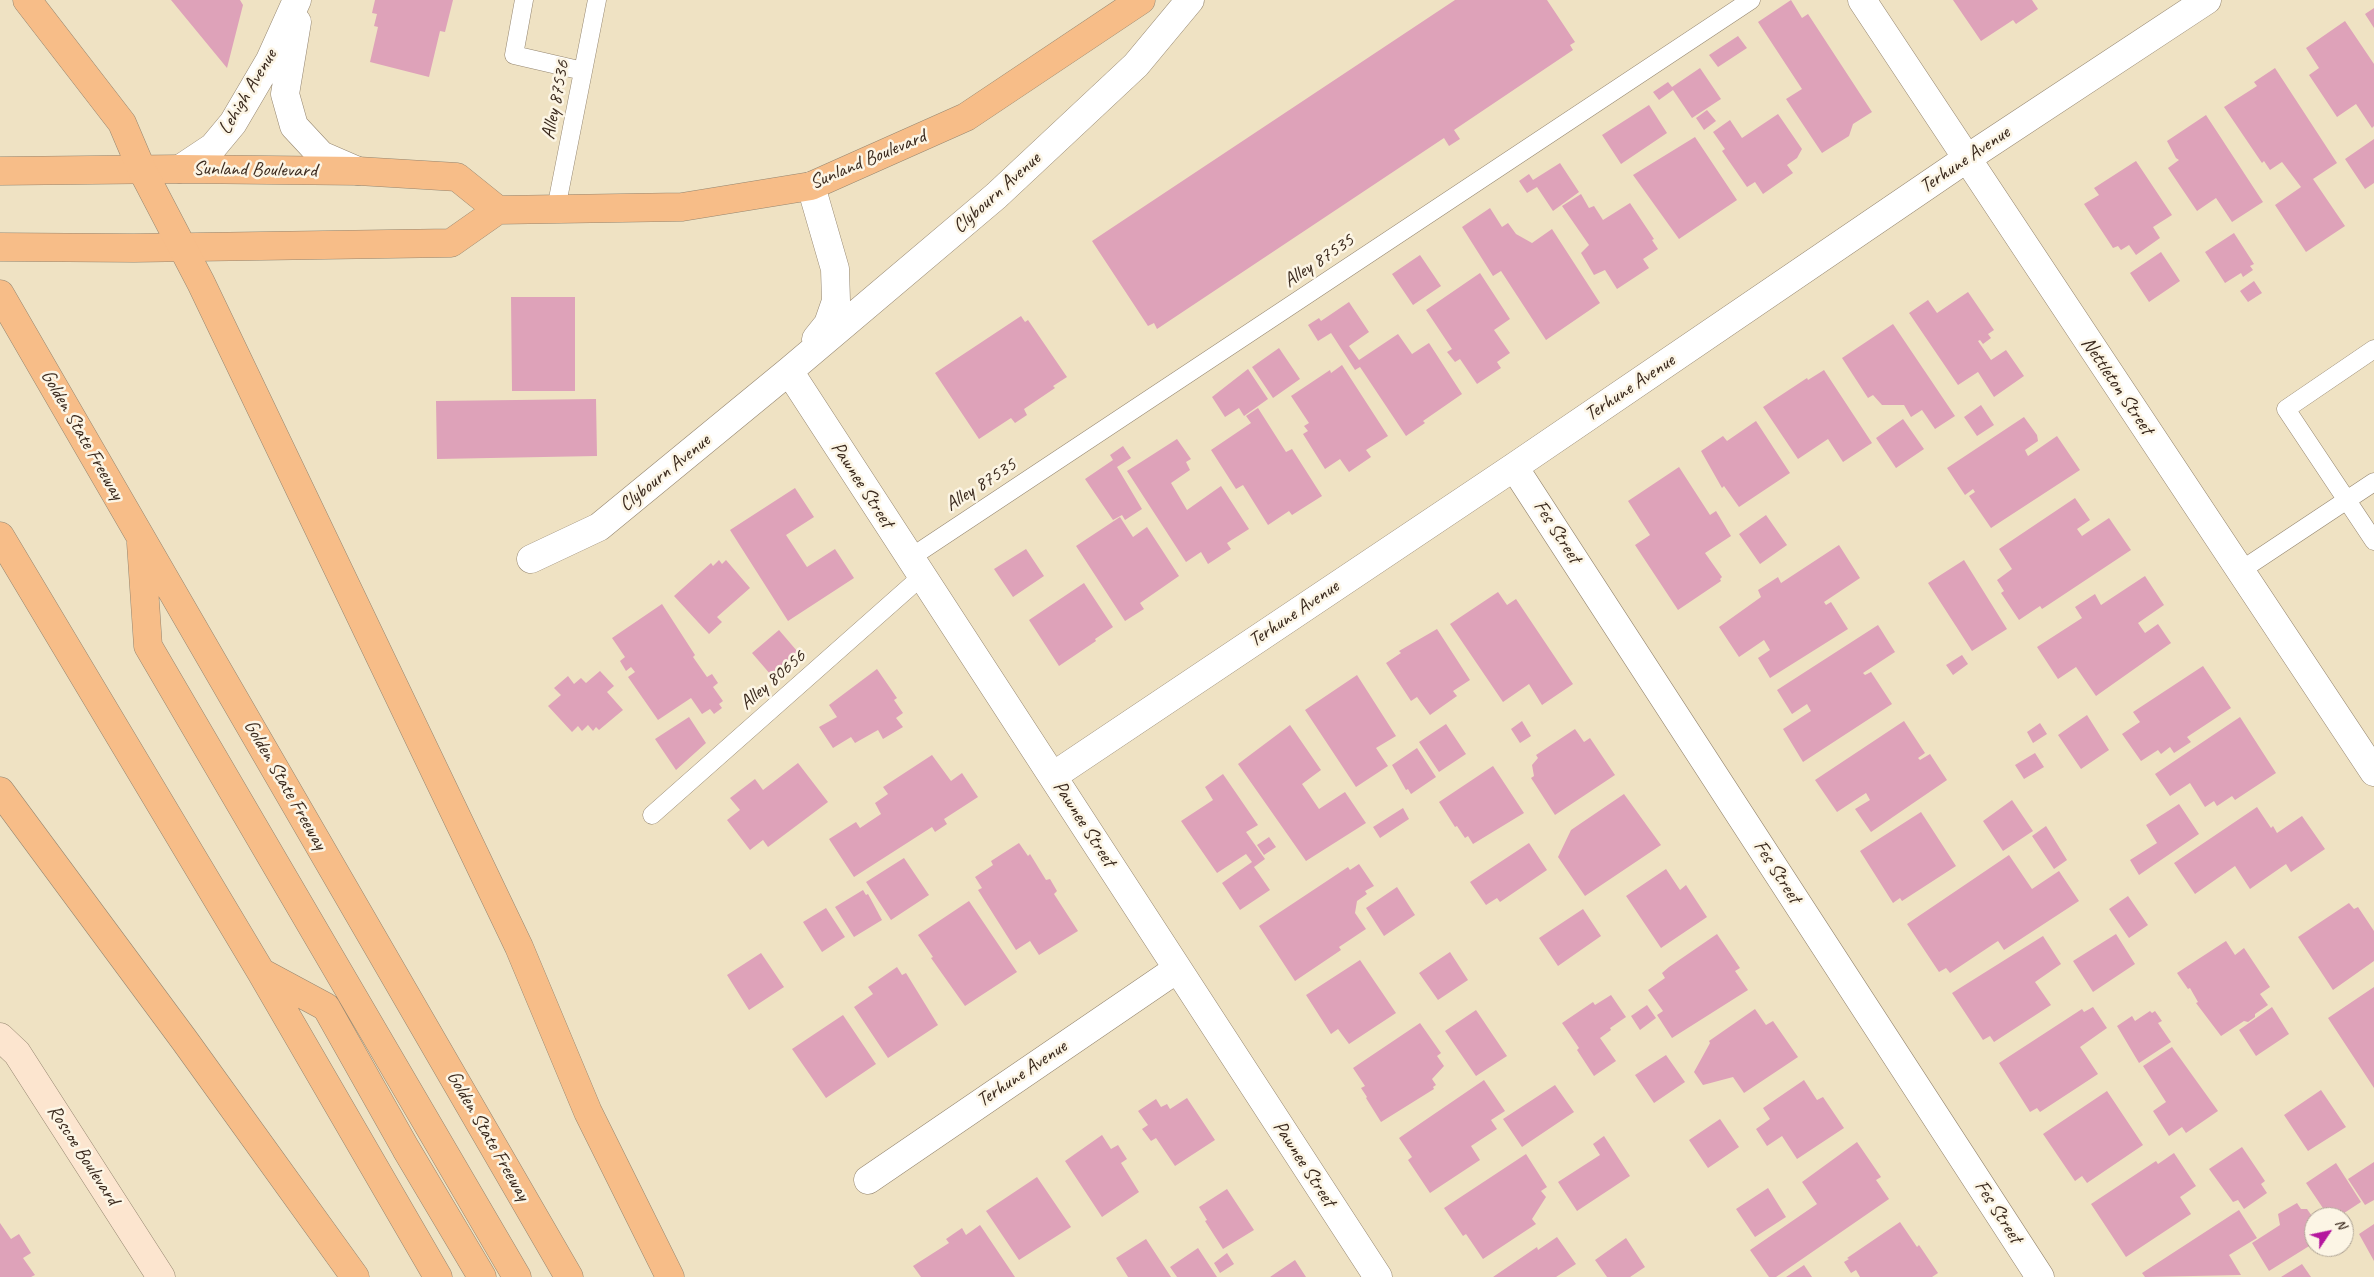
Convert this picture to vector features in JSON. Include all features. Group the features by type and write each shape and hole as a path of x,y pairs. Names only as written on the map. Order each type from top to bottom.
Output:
{"main road":[{"path":"26,0 122,123 142,170 184,248 519,947 588,1112 670,1277"},
{"name":"Sunland Boulevard","path":"0,172 180,169 358,171 457,178 498,210 682,207 811,186 966,117 1141,0"},
{"path":"0,247 184,248 451,243 498,210"},
{"name":"Golden State Freeway","path":"0,294 569,1277"},
{"path":"0,536 261,972 438,1277"},
{"path":"141,537 148,646 516,1277"},
{"path":"0,791 355,1277"},
{"path":"261,972 326,1006 406,1149 482,1277"},
{"name":"Roscoe Boulevard","path":"0,1037 17,1053 161,1277"}],"street":[{"name":"Lehigh Avenue","path":"180,169 213,147 233,123 270,60 297,0"},
{"name":"Lehigh Avenue","path":"301,0 286,94 294,126 321,155 358,171"},
{"name":"Clybourn Avenue","path":"531,559 599,527 789,371 1016,178 1136,65 1190,0"},
{"name":"Nettleton Street","path":"1862,0 2374,772"},
{"name":"Terhune Avenue","path":"1053,776 1514,467 1966,159 2207,0"},
{"name":"Clybourn Avenue","path":"789,371 828,324 836,301 836,269 811,186"},
{"name":"Pawnee Street","path":"789,371 1378,1277"},
{"name":"Fes Street","path":"1514,467 2040,1277"},
{"name":"Terhune Avenue","path":"868,1180 1177,969"}],"lane":[{"path":"524,0 514,55 583,71"},
{"name":"Alley 87536","path":"556,208 597,0"},
{"name":"Alley 87535","path":"916,568 1751,0"},
{"path":"2374,349 2286,409 2374,541"},
{"path":"2240,571 2374,482"},
{"name":"Alley 80656","path":"652,814 916,568"}],"building":[{"path":"171,0 240,0 243,5 227,68"},
{"path":"375,0 453,0 445,32 440,31 429,77 370,62 378,27 374,26 377,14 372,13"},
{"path":"1455,0 1547,0 1575,42 1570,45 1573,50 1454,130 1460,139 1449,146 1444,138 1157,329 1154,323 1148,326 1092,241"},
{"path":"1791,0 1802,18 1808,14 1872,112 1853,124 1849,136 1822,153 1786,99 1802,89 1758,22"},
{"path":"1953,0 2032,0 2038,9 2016,24 2013,20 1981,41"},
{"path":"2374,8 2374,28 2365,14"},
{"path":"2345,21 2374,64 2374,126 2372,128 2356,104 2337,117 2309,75 2319,68 2306,48"},
{"path":"1738,36 1747,48 1718,67 1709,55"},
{"path":"1700,68 1721,99 1692,118 1673,90 1659,100 1653,92 1668,82 1672,87"},
{"path":"2275,68 2337,163 2313,179 2345,226 2306,252 2275,205 2301,187 2282,162 2270,170 2264,161 2262,163 2224,107 2257,86 2254,82"},
{"path":"1649,105 1667,133 1621,164 1602,135"},
{"path":"1707,110 1716,121 1704,130 1696,118"},
{"path":"1778,114 1802,149 1797,158 1787,165 1793,173 1763,194 1755,182 1747,187 1722,151 1725,149 1713,132 1730,120 1742,138"},
{"path":"2206,115 2263,202 2232,222 2216,198 2197,211 2168,168 2179,160 2167,141"},
{"path":"1695,137 1737,200 1679,239 1633,175"},
{"path":"2374,139 2374,183 2365,189 2345,159"},
{"path":"2136,161 2172,215 2153,227 2160,238 2136,255 2129,245 2121,250 2118,246 2113,248 2084,204 2099,195 2094,188"},
{"path":"1560,163 1579,192 1553,211 1537,187 1527,193 1519,181 1529,174 1533,180"},
{"path":"1581,194 1589,208 1594,206 1603,220 1630,203 1654,239 1652,240 1658,249 1643,259 1649,268 1617,289 1605,270 1594,275 1581,253 1589,245 1562,206"},
{"path":"1490,208 1502,227 1508,223 1516,234 1532,243 1552,229 1600,303 1546,340 1501,271 1493,276 1462,227"},
{"path":"2234,233 2254,264 2250,266 2253,270 2243,277 2241,273 2225,283 2205,252"},
{"path":"2161,252 2180,281 2149,302 2130,273"},
{"path":"1420,255 1441,286 1413,305 1392,274"},
{"path":"1480,273 1510,319 1494,330 1510,353 1497,362 1501,368 1477,384 1460,359 1455,362 1447,352 1452,349 1426,310"},
{"path":"2254,281 2262,293 2248,302 2240,291"},
{"path":"1968,292 1994,330 1988,334 1991,338 1983,344 1980,340 1978,341 1991,360 2006,350 2024,376 1994,397 1978,372 1958,385 1909,313 1928,300 1937,313"},
{"path":"511,297 575,297 575,391 512,391"},
{"path":"1349,302 1369,332 1349,346 1359,360 1398,334 1412,354 1429,343 1462,394 1423,421 1425,423 1406,436 1360,367 1355,370 1331,333 1318,341 1308,325 1319,318 1321,321"},
{"path":"1021,316 1025,322 1028,320 1067,377 1053,386 1055,388 1024,409 1027,415 1015,423 1011,418 979,439 935,373"},
{"path":"1893,324 1955,416 1935,429 1922,410 1911,417 1904,405 1882,405 1873,395 1868,398 1842,358"},
{"path":"1279,348 1300,379 1273,398 1252,367"},
{"path":"1342,365 1388,436 1366,450 1371,457 1349,472 1340,459 1325,469 1303,434 1308,431 1304,426 1309,423 1291,396 1330,370 1331,373"},
{"path":"1248,369 1268,399 1244,416 1239,408 1225,417 1212,397"},
{"path":"1824,370 1872,443 1843,462 1828,439 1798,459 1763,407 1807,378 1808,380"},
{"path":"596,399 597,456 437,459 436,401"},
{"path":"1981,405 1994,425 1977,436 1964,417"},
{"path":"1258,408 1286,452 1292,449 1322,496 1292,515 1289,511 1268,525 1243,485 1236,489 1211,450 1251,423 1246,416"},
{"path":"2024,417 2037,435 2038,441 2025,450 2028,456 2057,436 2080,470 1991,528 1969,496 1975,492 1973,489 1965,495 1947,468"},
{"path":"1903,419 1924,449 1896,468 1876,438"},
{"path":"1756,421 1790,473 1739,507 1724,486 1722,488 1701,451 1723,436 1727,441"},
{"path":"1177,439 1191,459 1186,462 1190,470 1171,483 1187,510 1221,486 1249,529 1227,543 1231,549 1208,564 1201,552 1186,562 1127,471"},
{"path":"1123,446 1131,458 1117,467 1142,509 1125,520 1122,515 1113,520 1085,479 1113,460 1110,455"},
{"path":"1679,467 1710,515 1716,511 1731,536 1705,553 1722,577 1721,581 1678,610 1635,545 1650,535 1628,501"},
{"path":"795,488 814,517 786,535 807,567 835,549 854,578 788,621 730,530"},
{"path":"2075,498 2090,520 2077,529 2082,536 2109,518 2131,550 2042,609 2040,606 2019,620 2001,593 2004,591 1997,580 2012,569 1999,549"},
{"path":"1766,515 1787,545 1760,564 1739,534"},
{"path":"1120,517 1133,537 1147,527 1179,576 1140,603 1144,609 1125,621 1076,546"},
{"path":"1839,545 1860,578 1824,602 1826,605 1831,602 1848,629 1770,678 1758,658 1770,650 1764,640 1739,657 1719,627 1761,597 1758,590 1778,577 1781,583"},
{"path":"1026,549 1044,576 1013,597 994,569"},
{"path":"719,560 722,564 726,560 750,588 717,617 722,622 709,634 674,596 711,563 713,566"},
{"path":"1964,560 2007,629 1972,651 1928,583"},
{"path":"2145,576 2164,605 2138,623 2145,633 2158,624 2171,643 2096,696 2076,667 2058,679 2037,647 2082,618 2075,607 2095,594 2101,605"},
{"path":"1084,583 1113,627 1059,666 1029,620"},
{"path":"1498,592 1507,605 1516,599 1573,684 1542,705 1529,684 1503,702 1450,624"},
{"path":"662,604 707,677 712,674 718,683 713,687 723,701 719,704 722,708 714,714 710,709 702,714 691,698 658,720 628,677 635,672 631,667 626,671 620,661 625,657 612,638"},
{"path":"1878,625 1895,652 1863,673 1865,675 1871,672 1892,704 1803,762 1783,729 1811,711 1807,704 1792,714 1777,690"},
{"path":"1437,629 1470,680 1453,691 1457,696 1430,715 1417,697 1411,701 1386,663 1401,653 1399,651"},
{"path":"779,630 803,658 777,682 752,653"},
{"path":"1962,655 1968,664 1953,675 1946,665"},
{"path":"2203,666 2231,708 2187,737 2191,742 2174,753 2170,747 2161,754 2158,750 2141,761 2122,734 2140,722 2133,712"},
{"path":"877,669 897,698 894,700 903,713 896,718 903,727 883,739 878,730 855,743 851,737 833,748 819,727 837,717 829,705"},
{"path":"600,671 614,686 607,692 623,710 599,730 596,727 593,731 588,725 582,731 578,726 572,732 548,706 561,695 554,688 568,676 574,684 581,678 586,683"},
{"path":"1357,675 1396,736 1376,748 1388,766 1356,787 1305,710"},
{"path":"2087,715 2109,750 2081,769 2058,735"},
{"path":"689,717 706,743 676,770 655,739"},
{"path":"2240,717 2276,773 2235,800 2232,796 2217,806 2214,801 2205,807 2190,783 2170,796 2155,774"},
{"path":"1522,721 1531,736 1520,743 1511,729"},
{"path":"1904,721 1925,753 1918,758 1920,760 1930,754 1947,780 1871,832 1855,809 1870,800 1866,793 1837,812 1815,780"},
{"path":"2040,723 2047,734 2033,743 2027,732"},
{"path":"1446,724 1466,754 1439,772 1419,742"},
{"path":"1290,725 1321,770 1302,784 1319,809 1345,792 1366,823 1306,861 1238,764"},
{"path":"1575,729 1584,742 1590,738 1615,775 1555,815 1531,778 1534,776 1532,765 1538,758 1536,755"},
{"path":"1417,748 1436,777 1411,794 1408,789 1406,790 1392,765"},
{"path":"2035,753 2044,767 2024,779 2015,765"},
{"path":"932,755 951,781 962,773 978,797 944,819 947,824 935,832 932,827 854,877 829,839 856,822 860,828 881,814 875,803 888,794 883,787"},
{"path":"798,763 828,802 768,847 763,840 750,850 727,820 740,810 730,798 755,779 763,790"},
{"path":"1493,766 1524,813 1473,844 1468,836 1465,838 1457,826 1455,827 1439,802"},
{"path":"1223,774 1258,825 1246,832 1265,859 1254,867 1270,890 1240,910 1222,883 1252,862 1246,854 1217,873 1181,821 1213,800 1205,787"},
{"path":"1624,794 1661,845 1585,896 1558,857 1571,830"},
{"path":"2012,800 2033,831 2003,851 1983,821"},
{"path":"2179,804 2199,834 2139,875 2130,860 2157,843 2146,825"},
{"path":"2257,807 2271,828 2273,826 2277,833 2302,816 2325,849 2291,872 2286,864 2250,889 2235,866 2195,894 2174,863"},
{"path":"1403,808 1409,819 1380,838 1373,827"},
{"path":"1921,812 1956,866 1902,901 1900,898 1893,903 1860,851"},
{"path":"2046,826 2067,860 2054,869 2032,836"},
{"path":"1269,837 1276,847 1264,855 1257,845"},
{"path":"1019,843 1028,856 1030,854 1046,880 1050,879 1057,891 1054,894 1078,931 1039,955 1030,941 1016,950 978,890 982,888 975,877 993,865 991,861"},
{"path":"1529,843 1547,870 1500,902 1497,898 1486,905 1470,882"},
{"path":"2009,855 2032,889 2059,871 2079,901 2004,950 1998,941 1950,973 1946,968 1939,972 1907,924"},
{"path":"904,858 929,895 891,920 866,882"},
{"path":"1359,864 1374,886 1365,891 1367,894 1357,901 1355,913 1366,929 1339,947 1341,950 1295,981 1259,926 1348,867 1350,870"},
{"path":"1666,869 1680,890 1686,885 1707,917 1661,948 1626,896"},
{"path":"1397,887 1415,915 1384,936 1366,908"},
{"path":"863,890 866,895 868,894 882,920 854,937 835,907"},
{"path":"2128,896 2148,925 2129,938 2109,909"},
{"path":"969,901 1017,972 965,1006 931,958 933,957 918,935"},
{"path":"2349,903 2354,909 2358,907 2374,931 2374,961 2333,990 2298,937"},
{"path":"826,908 845,937 822,952 803,922"},
{"path":"1583,909 1601,936 1558,966 1539,938"},
{"path":"1717,934 1740,968 1735,971 1748,990 1672,1038 1657,1015 1663,1011 1648,990 1665,978 1662,973 1669,967"},
{"path":"2116,934 2135,964 2093,992 2073,961"},
{"path":"2043,936 2061,964 2035,982 2051,1005 1994,1042 1990,1036 1983,1040 1952,993"},
{"path":"2226,941 2235,955 2244,948 2270,987 2260,994 2268,1005 2255,1014 2255,1017 2248,1022 2244,1021 2221,1036 2196,1003 2198,1002 2190,988 2188,989 2177,973"},
{"path":"1450,952 1468,980 1438,1000 1419,973"},
{"path":"761,953 784,987 749,1010 727,975"},
{"path":"1360,960 1396,1013 1349,1044 1338,1029 1331,1034 1306,995"},
{"path":"897,967 902,975 906,973 938,1025 888,1058 854,1007 873,994 868,987"},
{"path":"2374,987 2374,1088 2328,1018"},
{"path":"1611,995 1626,1017 1600,1038 1616,1061 1594,1076 1577,1050 1579,1048 1562,1023 1593,1002 1595,1005"},
{"path":"1647,1005 1656,1018 1640,1030 1631,1016"},
{"path":"2093,1007 2107,1028 2080,1047 2098,1074 2040,1112 2037,1108 2030,1112 1999,1063 2082,1009 2084,1012"},
{"path":"2272,1007 2289,1034 2256,1056 2239,1030"},
{"path":"1755,1009 1766,1025 1773,1021 1798,1057 1744,1093 1733,1077 1703,1085 1694,1072 1710,1043 1709,1041"},
{"path":"1476,1010 1507,1056 1476,1076 1445,1031"},
{"path":"2150,1011 2152,1013 2155,1011 2162,1021 2158,1023 2171,1042 2139,1063 2117,1026 2132,1016 2135,1021"},
{"path":"843,1015 876,1064 826,1098 792,1049"},
{"path":"1420,1023 1441,1053 1437,1056 1444,1066 1432,1079 1436,1085 1433,1087 1434,1089 1381,1122 1361,1088 1365,1086 1353,1068"},
{"path":"2172,1047 2218,1111 2186,1133 2182,1127 2169,1136 2153,1111 2166,1102 2143,1066"},
{"path":"1666,1055 1685,1082 1654,1103 1635,1075"},
{"path":"1484,1080 1505,1111 1491,1120 1497,1129 1471,1146 1480,1160 1430,1193 1408,1160 1412,1157 1399,1138"},
{"path":"1804,1080 1817,1100 1823,1097 1844,1128 1797,1159 1782,1136 1767,1146 1756,1129 1770,1119 1763,1108"},
{"path":"1555,1085 1574,1112 1522,1147 1503,1119"},
{"path":"2321,1090 2346,1127 2308,1151 2284,1115"},
{"path":"2107,1091 2143,1145 2087,1183 2082,1176 2075,1181 2043,1134"},
{"path":"1187,1098 1215,1140 1175,1166 1156,1138 1151,1141 1142,1129 1148,1125 1138,1111 1156,1099 1161,1107 1167,1104 1170,1109"},
{"path":"1720,1119 1739,1147 1708,1168 1689,1140"},
{"path":"1102,1135 1111,1149 1118,1145 1127,1159 1121,1163 1139,1192 1102,1217 1065,1161"},
{"path":"1604,1136 1630,1176 1577,1211 1558,1182 1600,1155 1593,1144"},
{"path":"1857,1142 1881,1177 1876,1180 1889,1199 1776,1277 1769,1277 1750,1250 1817,1204 1802,1182"},
{"path":"2242,1147 2265,1181 2261,1184 2267,1193 2244,1209 2238,1200 2233,1202 2209,1169"},
{"path":"2174,1153 2196,1186 2180,1197 2191,1214 2126,1257 2091,1204 2156,1161 2158,1164"},
{"path":"1526,1154 1547,1187 1541,1191 1546,1197 1532,1219 1536,1224 1483,1259 1466,1234 1463,1236 1444,1208"},
{"path":"2374,1162 2374,1200 2365,1205 2348,1179"},
{"path":"2336,1163 2361,1202 2353,1207 2322,1207 2306,1183"},
{"path":"1037,1177 1071,1227 1019,1260 986,1211"},
{"path":"1768,1188 1786,1217 1755,1237 1736,1209"},
{"path":"1227,1189 1254,1230 1223,1249 1205,1221 1207,1220 1199,1207"},
{"path":"2297,1203 2301,1209 2304,1209 2304,1249 2269,1271 2252,1243 2280,1225 2278,1214"},
{"path":"2239,1210 2257,1238 2229,1255 2241,1275 2145,1277 2142,1273"},
{"path":"1900,1222 1938,1273 1932,1277 1860,1277 1856,1270 1851,1273 1844,1262 1849,1259 1847,1258"},
{"path":"0,1223 11,1239 19,1234 31,1253 23,1258 35,1275 31,1277 0,1277"},
{"path":"2374,1224 2374,1261 2359,1234"},
{"path":"980,1225 1015,1277 921,1277 913,1266 949,1243 946,1239 962,1228 966,1235"},
{"path":"1557,1237 1576,1264 1556,1277 1493,1277 1537,1247 1538,1250"},
{"path":"1626,1238 1645,1267 1630,1277 1607,1277 1595,1260"},
{"path":"1146,1239 1171,1277 1128,1277 1116,1258"},
{"path":"1198,1248 1217,1277 1177,1277 1170,1267"},
{"path":"1227,1253 1234,1264 1220,1273 1214,1263"},
{"path":"1295,1260 1306,1277 1270,1277"},
{"path":"2302,1264 2311,1277 2281,1277"},
{"path":"1804,1265 1812,1277 1786,1277"}]}
